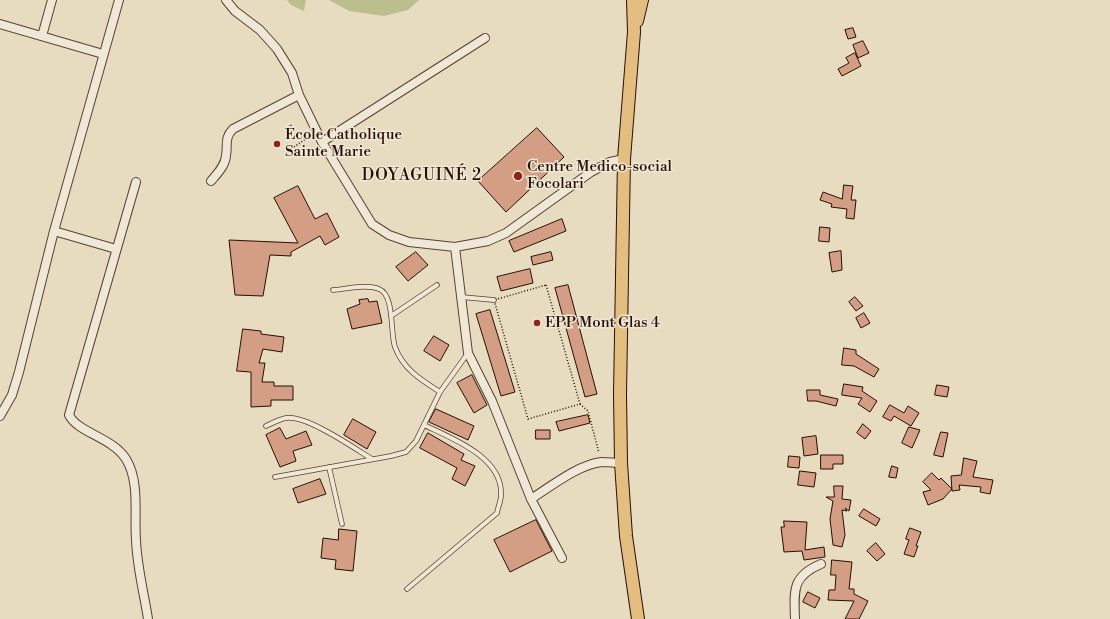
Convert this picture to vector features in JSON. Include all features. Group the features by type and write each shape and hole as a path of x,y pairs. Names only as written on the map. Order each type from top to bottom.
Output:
{"main road":[{"path":"633,0 634,32 624,159 621,248 621,463 626,536 638,619"},
{"path":"634,32 642,0"}],"street":[{"path":"42,36 52,0"},
{"path":"0,416 12,395 19,372 54,231 119,0"},
{"path":"226,0 235,11 260,30 277,49 292,73 299,95 322,142 372,224 389,235 408,242 455,247 488,241 506,233 591,172 610,162 624,159"},
{"path":"0,24 103,54"},
{"path":"322,142 485,38"},
{"path":"212,181 224,165 228,135 233,128 299,95"},
{"path":"136,182 69,415 72,422 110,442 126,460 133,477 136,541 148,619"},
{"path":"54,231 116,248"},
{"path":"455,247 468,353 492,401 531,499 562,558"},
{"path":"531,499 562,479 588,466 602,462 621,463"},
{"path":"795,619 794,590 799,578 811,568 821,564"}],"lane":[{"path":"391,316 437,285"},
{"path":"333,290 368,287 381,289 386,295 391,316 394,346 405,365 419,379 440,392"},
{"path":"461,297 494,300"},
{"path":"275,477 406,452 416,441 440,392 468,353"},
{"path":"266,426 286,418 299,419 316,426 372,459"},
{"path":"407,589 497,513 501,495 500,483 493,468 488,463 467,445 424,425"},
{"path":"329,467 342,524"}],"path":[{"path":"294,147 317,132"},
{"path":"580,404 528,419 494,300 546,285 580,404 588,411 602,462"}],"green space":[{"path":"287,0 306,0 304,11 291,5"},
{"path":"329,0 419,0 408,10 384,16 349,11"}],"building":[{"path":"853,28 856,37 848,39 845,30"},
{"path":"863,41 869,53 858,58 853,45"},
{"path":"855,53 861,66 842,76 838,69 849,63 846,58"},
{"path":"537,128 564,157 506,212 478,181"},
{"path":"844,185 853,186 851,200 856,200 854,219 846,218 847,209 831,207 832,204 820,200 823,192 842,199"},
{"path":"298,186 315,219 327,213 339,237 325,245 320,236 291,252 291,256 270,255 263,296 235,295 229,240 298,243 274,198"},
{"path":"562,219 566,231 514,252 509,241"},
{"path":"820,227 830,228 829,242 819,241"},
{"path":"841,251 842,270 832,272 829,253"},
{"path":"416,252 428,265 408,281 396,267"},
{"path":"551,252 553,260 533,265 531,257"},
{"path":"530,269 533,283 501,291 497,277"},
{"path":"568,285 597,394 585,397 555,288"},
{"path":"855,297 863,306 856,311 849,302"},
{"path":"368,299 369,302 377,301 382,323 352,329 347,309 360,304 359,300"},
{"path":"490,310 515,392 501,396 476,314"},
{"path":"864,313 870,323 861,328 856,318"},
{"path":"243,329 261,331 261,334 284,337 282,352 263,349 259,363 265,363 262,382 274,382 274,386 293,386 293,400 271,400 271,406 251,407 251,372 237,371"},
{"path":"434,336 449,345 440,361 424,351"},
{"path":"844,348 856,350 856,354 879,369 874,377 854,366 842,365"},
{"path":"472,375 487,405 474,413 457,383"},
{"path":"844,384 863,387 862,391 877,401 870,412 858,404 862,398 842,395"},
{"path":"937,385 949,387 947,397 935,395"},
{"path":"807,390 820,390 820,395 838,399 836,406 816,401 808,401"},
{"path":"890,405 904,413 908,406 919,413 911,426 894,416 891,421 883,417"},
{"path":"436,409 474,426 468,440 429,422"},
{"path":"588,415 590,423 559,431 556,422"},
{"path":"353,419 376,432 367,449 344,435"},
{"path":"863,424 871,431 865,439 857,433"},
{"path":"909,427 920,430 912,448 902,443"},
{"path":"280,428 286,439 306,431 312,445 293,451 296,461 280,467 266,435"},
{"path":"536,430 550,430 550,439 536,439"},
{"path":"941,432 948,433 943,457 934,455"},
{"path":"428,433 464,454 461,460 475,466 465,486 452,479 457,468 420,448"},
{"path":"816,436 818,454 804,456 802,438"},
{"path":"821,455 843,455 843,464 833,464 833,469 821,469"},
{"path":"789,456 800,457 799,468 788,467"},
{"path":"964,458 977,461 973,477 993,480 990,494 980,492 981,487 959,485 960,490 952,491 951,476 961,475"},
{"path":"892,466 898,468 896,478 889,477"},
{"path":"800,471 816,473 814,487 798,485"},
{"path":"932,473 939,480 941,478 952,489 943,499 928,505 923,492 931,490 923,482"},
{"path":"320,479 326,494 298,503 293,489"},
{"path":"834,486 843,486 842,499 851,500 849,511 845,508 847,511 842,510 845,535 842,547 833,545 830,519 833,501 826,497 834,497"},
{"path":"864,509 880,519 876,526 859,516"},
{"path":"536,520 552,551 510,572 494,540"},
{"path":"784,521 807,522 805,550 824,547 825,557 804,560 802,551 784,552 781,527 784,527"},
{"path":"910,528 921,532 914,557 904,554 909,540 906,539"},
{"path":"339,529 357,531 353,571 335,569 336,560 321,558 323,538 338,540"},
{"path":"876,543 885,554 877,561 867,551"},
{"path":"832,560 852,562 849,589 854,589 854,594 868,601 859,619 845,619 854,601 828,600 829,590 835,590 836,575 831,575"},
{"path":"808,592 820,598 815,608 803,602"}],"place":[{"name":"École Catholique Sainte Marie","path":"277,144"},
{"name":"Centre Medico-social Focolari","path":"518,176"},
{"name":"EPP Mont Glas 4","path":"537,323"}],"district":[{"name":"DOYAGUINÉ 2","path":"422,176"}]}
